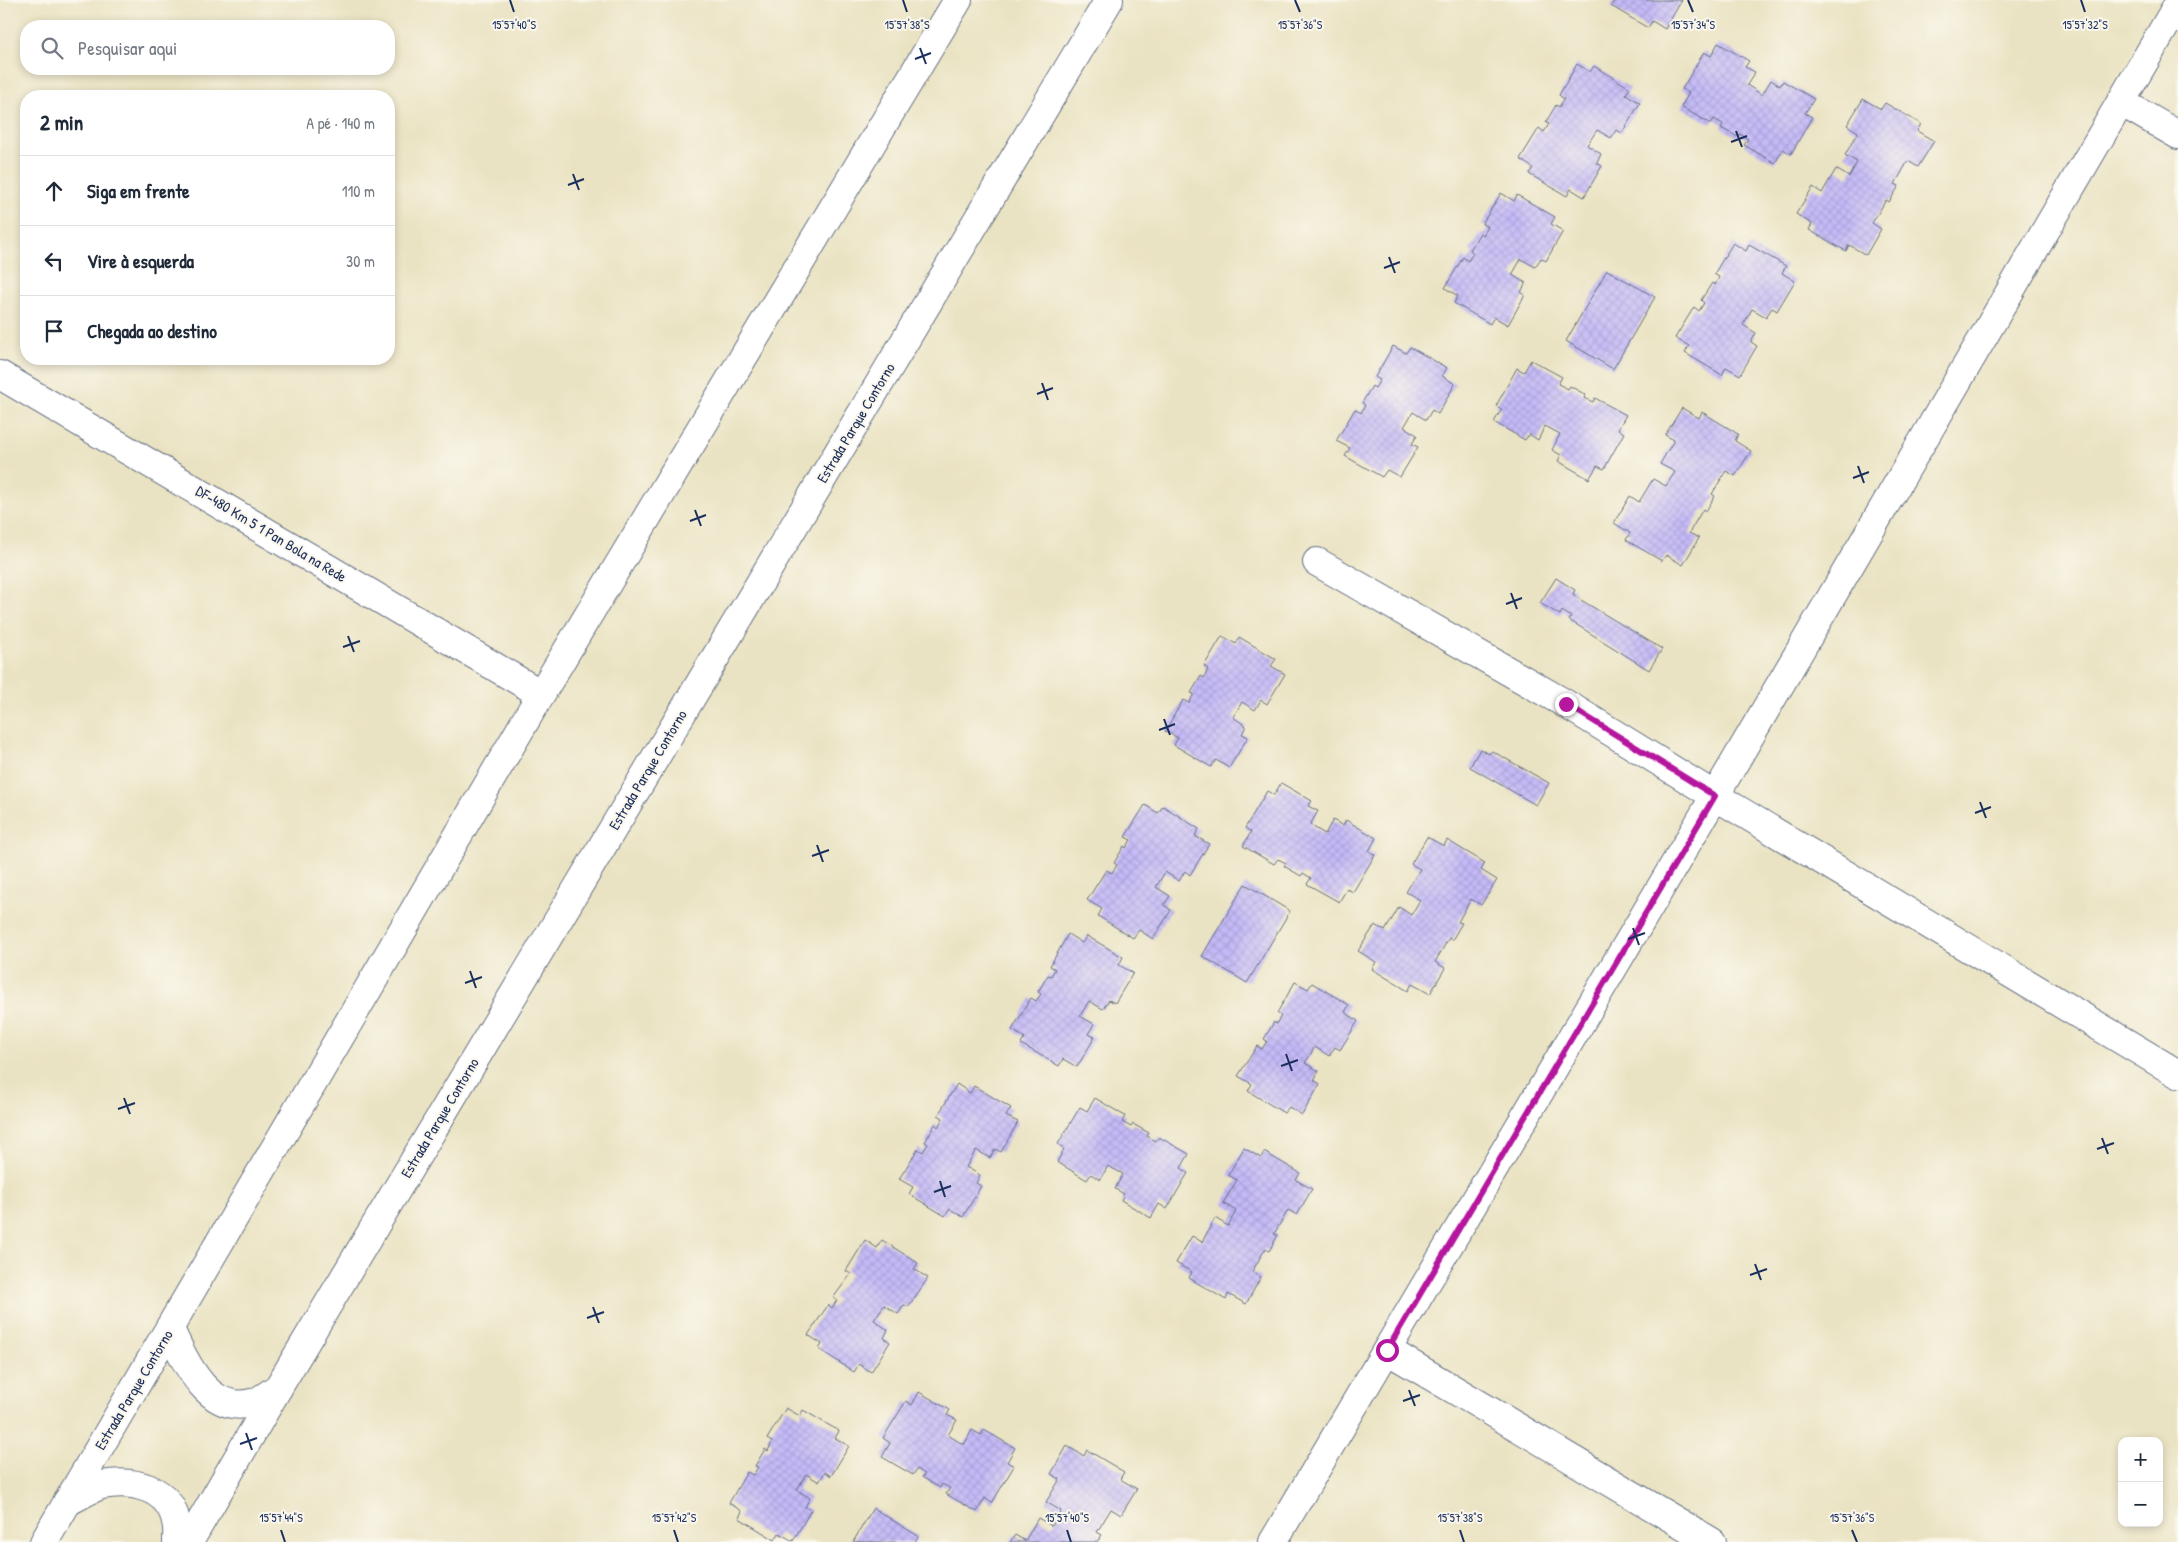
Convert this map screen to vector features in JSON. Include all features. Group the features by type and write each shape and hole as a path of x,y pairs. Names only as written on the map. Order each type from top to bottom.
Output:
{"main road":[{"name":"Estrada Parque Contorno","path":"44,1542 541,694 958,0"},
{"name":"Estrada Parque Contorno","path":"189,1542 278,1388 1109,0"},
{"path":"1273,1542 1715,796 2178,4"},
{"path":"2121,102 2178,135"},
{"name":"DF-480 Km 5 1 Pan Bola na Rede","path":"0,375 541,694"},
{"path":"1317,562 1566,704 1715,796 2178,1074"},
{"path":"170,1329 186,1365 200,1384 218,1399 234,1405 256,1402 278,1388"},
{"path":"1387,1350 1712,1542"},
{"path":"67,1502 102,1485 148,1486 167,1499 176,1522 176,1542"}],"building":[{"path":"1615,0 1682,0 1665,29 1652,21 1648,28 1611,6"},
{"path":"1718,43 1749,61 1745,67 1755,72 1747,85 1762,95 1771,80 1780,86 1783,81 1814,99 1805,113 1812,117 1791,154 1783,149 1775,163 1744,145 1748,139 1740,134 1738,137 1721,128 1723,124 1714,119 1711,124 1681,107 1689,93 1682,89 1704,52 1711,56"},
{"path":"1577,64 1590,72 1594,66 1630,88 1626,94 1640,103 1622,133 1616,130 1611,138 1597,130 1587,145 1601,154 1597,163 1602,166 1584,197 1571,189 1567,196 1529,174 1533,168 1520,159 1539,128 1544,132 1549,124 1546,122 1556,105 1559,107 1564,99 1559,95"},
{"path":"1863,99 1881,109 1885,103 1921,124 1917,131 1934,141 1918,167 1908,161 1895,184 1899,186 1889,202 1886,200 1872,223 1881,229 1866,255 1849,245 1846,251 1809,230 1812,224 1796,214 1813,187 1822,193 1836,169 1849,177 1857,162 1845,155 1858,132 1847,125"},
{"path":"1501,193 1514,201 1517,195 1555,217 1551,224 1563,231 1546,261 1541,258 1535,267 1521,259 1512,275 1526,283 1521,292 1525,295 1508,325 1494,317 1490,324 1454,303 1458,296 1445,288 1463,257 1468,261 1473,253 1470,250 1480,233 1483,235 1488,227 1482,224"},
{"path":"1733,243 1746,251 1749,245 1786,266 1782,273 1795,281 1777,311 1772,308 1766,317 1752,309 1743,325 1756,333 1751,342 1757,346 1740,375 1726,367 1722,375 1685,353 1689,346 1675,338 1694,307 1699,311 1704,303 1701,300 1712,283 1715,285 1719,277 1714,274"},
{"path":"1607,270 1655,297 1613,369 1566,341"},
{"path":"1393,346 1406,353 1410,347 1447,368 1442,376 1455,384 1438,414 1432,410 1426,420 1413,412 1404,427 1417,435 1412,444 1418,447 1400,477 1387,470 1382,477 1345,456 1350,448 1336,441 1355,409 1361,413 1365,405 1362,403 1372,386 1375,388 1380,380 1375,377"},
{"path":"1531,360 1562,377 1558,384 1568,389 1570,386 1586,395 1584,398 1593,402 1595,398 1626,415 1618,429 1624,433 1604,469 1597,466 1589,479 1558,461 1561,455 1552,450 1560,434 1545,426 1538,440 1529,434 1525,440 1494,422 1502,409 1496,406 1517,368 1524,372"},
{"path":"1682,408 1699,418 1702,412 1738,434 1735,441 1751,451 1735,476 1726,471 1712,494 1715,496 1706,511 1703,509 1689,533 1699,538 1683,565 1666,555 1662,561 1626,540 1630,533 1614,523 1630,496 1639,502 1653,479 1666,486 1675,472 1660,464 1674,440 1665,435"},
{"path":"1556,578 1575,590 1573,594 1581,600 1662,649 1649,670 1569,620 1571,617 1562,611 1560,615 1540,603"},
{"path":"1222,636 1236,644 1239,637 1276,659 1271,666 1285,674 1267,704 1261,700 1255,710 1242,702 1233,717 1246,726 1242,734 1248,737 1229,768 1216,760 1211,767 1174,745 1178,738 1165,731 1183,700 1189,703 1194,694 1191,693 1201,676 1204,678 1208,669 1204,666"},
{"path":"1480,749 1489,754 1492,751 1549,783 1536,805 1470,767"},
{"path":"1281,783 1312,801 1308,806 1318,811 1310,825 1325,834 1333,820 1343,826 1346,820 1376,838 1369,851 1375,855 1353,892 1347,889 1339,902 1307,884 1311,878 1303,873 1301,876 1284,866 1286,863 1278,859 1274,864 1243,846 1251,832 1245,828 1267,791 1274,795"},
{"path":"1145,805 1158,813 1163,806 1199,829 1195,836 1209,844 1190,875 1185,871 1179,881 1165,872 1156,887 1170,896 1164,905 1171,910 1153,939 1139,930 1133,938 1098,916 1102,909 1087,900 1106,870 1112,873 1117,865 1114,863 1124,846 1126,848 1131,840 1125,837"},
{"path":"1427,837 1444,846 1447,840 1485,863 1481,870 1497,880 1481,905 1471,899 1458,922 1462,923 1452,940 1449,938 1435,962 1445,968 1430,994 1412,984 1408,991 1372,969 1376,962 1358,951 1375,925 1385,931 1399,907 1411,915 1420,900 1406,892 1420,869 1411,864"},
{"path":"1245,884 1290,911 1247,983 1202,956"},
{"path":"1068,934 1082,943 1087,936 1123,957 1119,965 1133,973 1115,1003 1109,1000 1103,1009 1089,1001 1080,1016 1094,1024 1088,1034 1095,1037 1077,1067 1063,1059 1059,1066 1021,1044 1025,1038 1012,1030 1031,998 1036,1001 1041,994 1038,992 1048,975 1051,976 1055,969 1050,966"},
{"path":"1295,982 1308,989 1312,983 1349,1005 1345,1012 1358,1021 1340,1050 1335,1047 1329,1056 1315,1047 1305,1063 1319,1071 1314,1080 1320,1084 1302,1115 1289,1107 1284,1113 1248,1091 1252,1084 1238,1076 1257,1046 1262,1049 1267,1041 1264,1039 1274,1022 1276,1024 1281,1016 1277,1013"},
{"path":"957,1084 970,1093 974,1086 1011,1108 1006,1116 1018,1122 1001,1152 995,1149 990,1158 976,1150 966,1167 980,1175 976,1183 981,1186 963,1217 950,1209 945,1216 909,1194 913,1187 899,1179 918,1149 923,1152 928,1144 925,1142 935,1124 938,1127 943,1118 938,1115"},
{"path":"1095,1098 1125,1116 1122,1122 1131,1127 1133,1124 1149,1133 1147,1136 1156,1141 1159,1137 1189,1154 1181,1168 1188,1173 1167,1209 1159,1204 1151,1218 1121,1200 1124,1194 1115,1189 1123,1174 1108,1166 1100,1180 1091,1174 1087,1180 1057,1162 1064,1149 1058,1144 1080,1107 1087,1111"},
{"path":"1244,1148 1261,1158 1264,1152 1300,1173 1296,1180 1312,1189 1297,1215 1288,1210 1274,1234 1278,1235 1269,1251 1265,1249 1252,1272 1261,1277 1246,1304 1228,1294 1226,1300 1189,1278 1192,1272 1176,1263 1192,1236 1202,1242 1215,1218 1228,1226 1236,1211 1223,1203 1237,1180 1228,1175"},
{"path":"865,1240 877,1248 882,1240 918,1263 914,1269 928,1278 908,1307 904,1305 898,1314 884,1305 874,1320 888,1330 884,1338 890,1342 871,1372 859,1364 854,1372 819,1349 822,1344 808,1335 828,1305 832,1308 837,1300 833,1298 851,1274 846,1271"},
{"path":"919,1392 950,1410 947,1415 957,1420 948,1435 964,1445 972,1430 981,1435 984,1430 1015,1448 1007,1462 1014,1466 992,1503 985,1498 977,1512 946,1494 950,1488 942,1484 940,1488 922,1477 925,1474 917,1469 913,1475 882,1457 890,1443 883,1438 906,1401 912,1405"},
{"path":"786,1408 800,1416 803,1410 839,1431 835,1438 849,1446 831,1476 825,1472 819,1482 806,1474 797,1490 810,1498 805,1507 811,1510 793,1541 779,1533 775,1540 739,1518 742,1511 729,1503 747,1472 753,1475 758,1467 755,1466 765,1449 768,1451 772,1442 767,1439"},
{"path":"1067,1446 1084,1456 1087,1450 1124,1472 1120,1479 1137,1489 1121,1515 1111,1509 1097,1532 1102,1535 1097,1542 1010,1542 1015,1535 1025,1541 1038,1518 1052,1526 1061,1511 1046,1502 1060,1479 1051,1474"},
{"path":"873,1508 918,1536 915,1542 853,1542"}],"route":[{"path":"1387,1350 1715,796 1566,704"}]}
